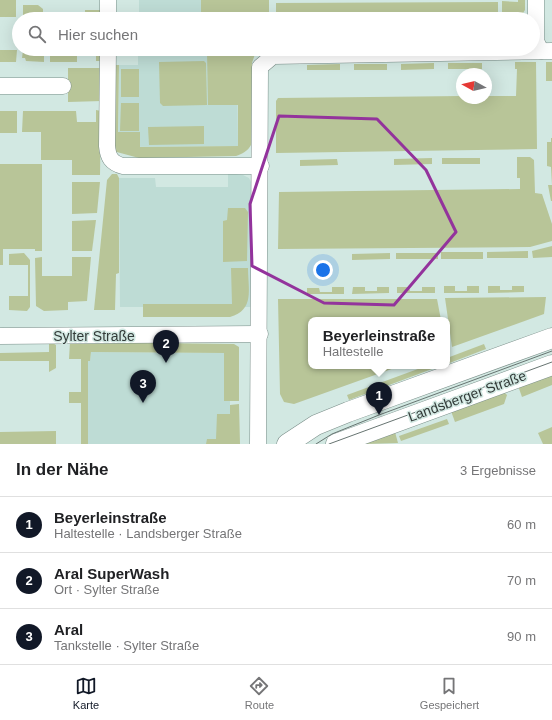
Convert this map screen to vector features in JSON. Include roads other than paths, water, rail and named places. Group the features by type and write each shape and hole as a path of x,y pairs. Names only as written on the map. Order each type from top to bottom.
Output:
{"street":[{"path":"108,0 108,12"},
{"path":"536,0 536,12"},
{"path":"108,56 107,146 108,156 111,161 123,166 261,166"},
{"path":"258,444 261,166 260,67 273,56"},
{"path":"0,86 63,86"},
{"name":"Sylter Straße","path":"0,336 260,334"},
{"name":"Landsberger Straße","path":"286,444 316,426 348,412 552,338"},
{"name":"Landsberger Straße","path":"336,444 552,365"}],"tram line":[{"path":"316,444 332,434 379,415 552,351"},
{"path":"329,444 552,362"}],"place":[{"name":"Aral SuperWash","path":"166,363"},
{"name":"Aral","path":"143,403"},
{"name":"Beyerleinstraße","path":"379,415"}]}
